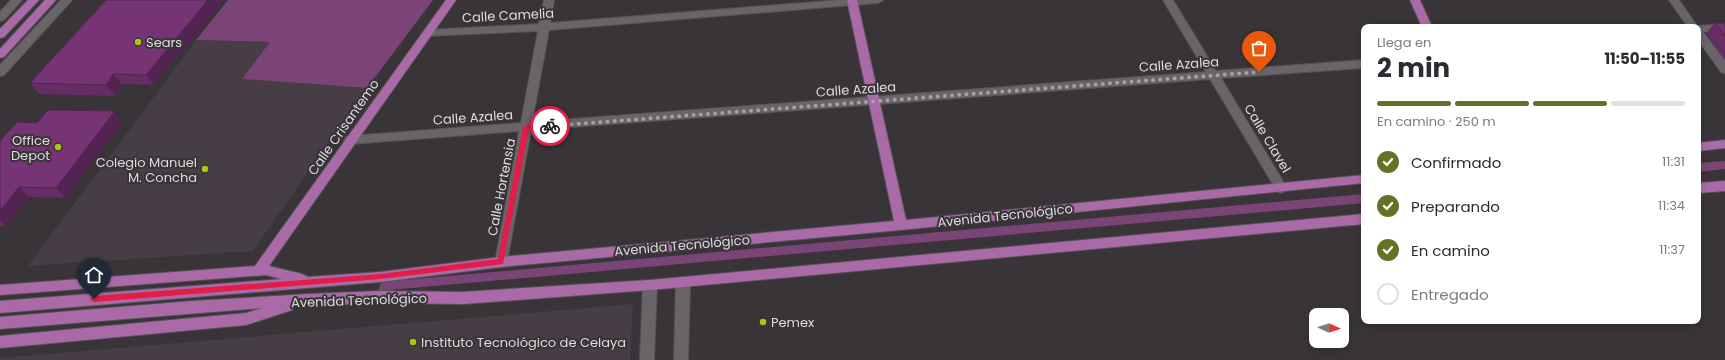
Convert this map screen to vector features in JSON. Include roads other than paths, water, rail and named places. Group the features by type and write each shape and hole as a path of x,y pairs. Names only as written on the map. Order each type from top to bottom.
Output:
{"main road":[{"path":"0,35 34,0"},
{"path":"0,55 52,0"},
{"name":"Calle Crisantemo","path":"258,271 451,0"},
{"path":"1415,0 1427,24"},
{"path":"852,1 901,225"},
{"path":"1701,147 1725,144"},
{"name":"Avenida Tecnológico","path":"0,307 380,276 501,262 901,225 1361,179"},
{"path":"1701,188 1725,186"},
{"name":"Avenida Tecnológico","path":"0,323 192,307 308,300 380,297 462,298 650,285 1361,219"},
{"path":"0,290 266,270 313,282"},
{"path":"0,342 246,319 308,300"}],"street":[{"path":"0,18 17,0"},
{"path":"0,72 66,0"},
{"name":"Calle Hortensia","path":"501,262 549,0"},
{"name":"Calle Camelia","path":"427,33 545,27 878,0"},
{"name":"Calle Clavel","path":"1168,0 1281,188"},
{"path":"1674,0 1691,24"},
{"path":"1701,30 1725,27"},
{"path":"1701,37 1725,69"},
{"name":"Calle Azalea","path":"350,140 1361,64"},
{"path":"680,360 683,282"},
{"path":"647,360 650,285"}],"place":[{"name":"Sears","path":"138,42"},
{"name":"Office Depot","path":"58,147"},
{"name":"Colegio Manuel M. Concha","path":"205,169"},
{"name":"Pemex","path":"763,322"},
{"name":"Instituto Tecnológico de Celaya","path":"413,342"}]}
